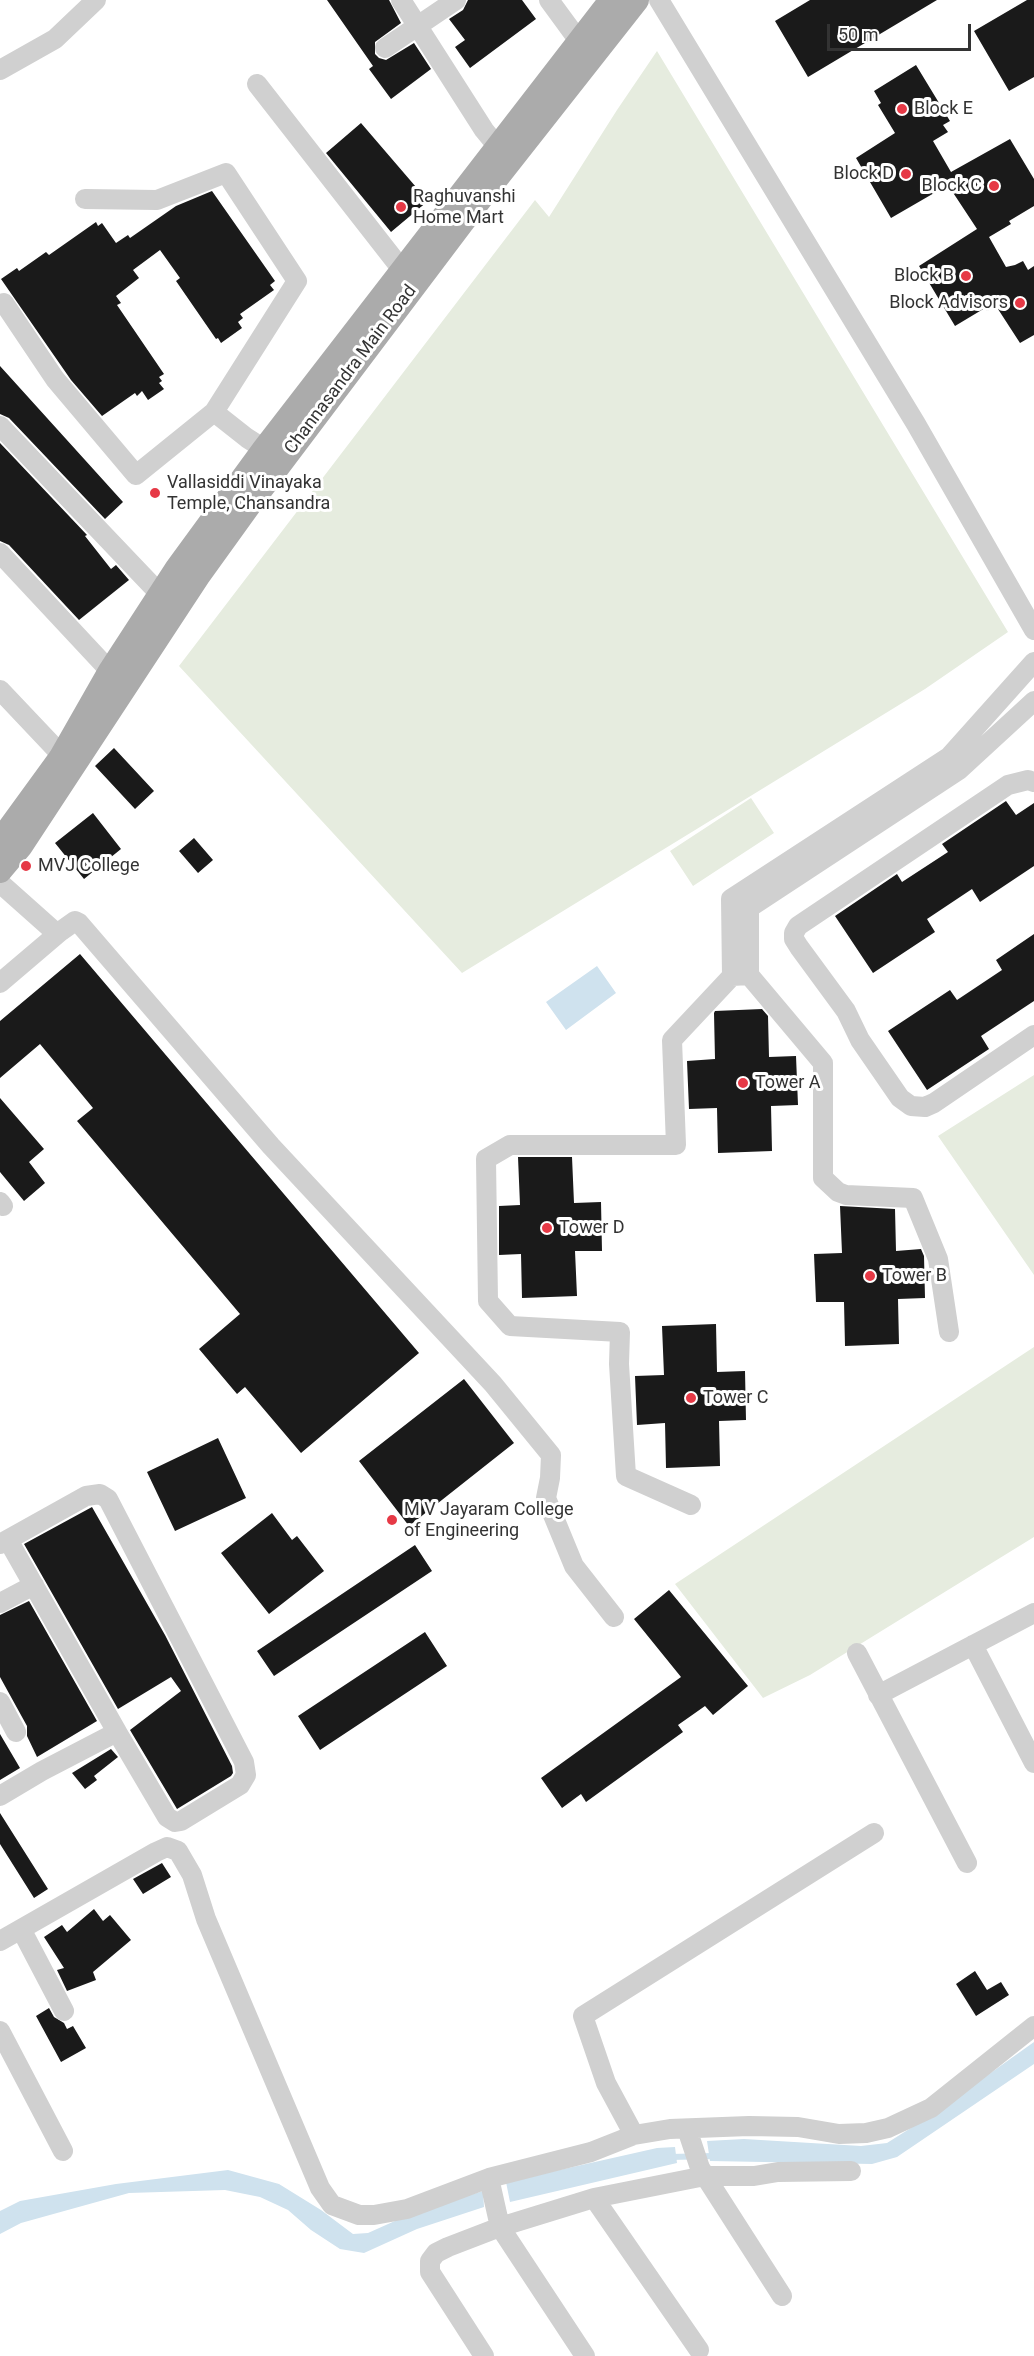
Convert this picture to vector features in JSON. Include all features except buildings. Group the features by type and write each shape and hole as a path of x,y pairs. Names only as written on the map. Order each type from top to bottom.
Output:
{"main road":[{"name":"Channasandra Main Road","path":"0,871 7,836 67,762 199,575 273,455 403,271 611,0"},
{"name":"Channasandra Main Road","path":"67,762 110,671 159,593 273,455 314,422 471,211 637,0"}],"street":[{"path":"0,70 55,39 96,0"},
{"path":"401,0 497,146"},
{"path":"385,48 456,0"},
{"path":"549,0 579,41"},
{"path":"659,0 916,424 1034,630"},
{"path":"257,84 403,271"},
{"path":"4,303 55,379 135,475 214,412 297,281 226,173 157,200 85,199"},
{"path":"214,412 273,455"},
{"path":"0,426 159,593"},
{"path":"0,553 110,671"},
{"path":"949,1332 938,1258 913,1198 846,1195 838,1192 823,1178 823,1063 741,975 732,899 949,756 1034,662"},
{"path":"0,690 67,762"},
{"path":"691,1504 626,1476 619,1364 621,1332 510,1326 488,1301 486,1159 510,1145 676,1145 672,1040 741,975 749,908 959,770 1034,701"},
{"path":"1034,782 1028,780 1008,785 798,926 794,939 846,1011 867,1050 900,1098 911,1106 925,1107 934,1103 1034,1035"},
{"path":"0,883 55,932 61,931"},
{"path":"0,982 61,931 75,921 79,923 271,1146 493,1384 551,1455 546,1498 573,1566 614,1617"},
{"path":"100,1494 108,1499 244,1762 246,1775 240,1785 181,1821 175,1822 167,1817 34,1585 4,1542 86,1496 100,1494"},
{"path":"0,1603 34,1585"},
{"path":"878,1695 1034,1613"},
{"path":"972,1645 1034,1763"},
{"path":"857,1653 967,1863"},
{"path":"0,1702 16,1732"},
{"path":"0,1796 117,1732"},
{"path":"634,2135 606,2083 584,2016 874,1833"},
{"path":"0,1941 156,1852 167,1847 178,1851 192,1875 206,1919 320,2188 332,2205 359,2215 494,2200 594,2198 695,2154 798,2127 839,2134 866,2133 888,2128 931,2108 1034,2026"},
{"path":"21,1929 64,2012"},
{"path":"0,2031 63,2151"},
{"path":"484,2356 430,2272 430,2261 436,2253 448,2247 494,2200 591,2152 634,2135 754,2176 778,2172 851,2171"},
{"path":"695,2154 782,2296"},
{"path":"594,2198 699,2350"},
{"path":"494,2200 585,2356"}],"shaded area":[{"path":"657,51 1008,632 925,689 462,973 179,666 535,200 549,217"},
{"path":"751,798 774,833 693,886 670,851"},
{"path":"1034,1075 1034,1275 938,1136"},
{"path":"1034,1347 1034,1537 810,1675 763,1698 675,1584"}],"water":[{"path":"597,966 616,993 566,1030 546,1002"},
{"path":"1034,2042 1034,2064 897,2157 872,2164 710,2161 707,2141 744,2139 861,2146 887,2143 933,2114"},
{"path":"675,2147 677,2163 510,2202 506,2182 657,2148"},
{"path":"228,2170 279,2184 321,2210 353,2234 368,2233 415,2212 483,2191 484,2207 417,2229 364,2253 340,2249 311,2230 288,2210 260,2197 225,2190 129,2193 21,2223 0,2234 0,2211 20,2201 116,2184"}],"waterway":[{"path":"669,2157 715,2156"}],"place":[{"name":"Block E","path":"902,109"},
{"name":"Block D","path":"906,174"},
{"name":"Block C","path":"994,186"},
{"name":"Raghuvanshi Home Mart","path":"401,207"},
{"name":"Block B","path":"966,276"},
{"name":"Block Advisors","path":"1020,303"},
{"name":"Vallasiddi Vinayaka Temple, Chansandra","path":"155,493"},
{"name":"MVJ College","path":"26,866"},
{"name":"Tower A","path":"743,1083"},
{"name":"Tower D","path":"547,1228"},
{"name":"Tower B","path":"870,1276"},
{"name":"Tower C","path":"691,1398"},
{"name":"M V Jayaram College of Engineering","path":"392,1520"}]}
